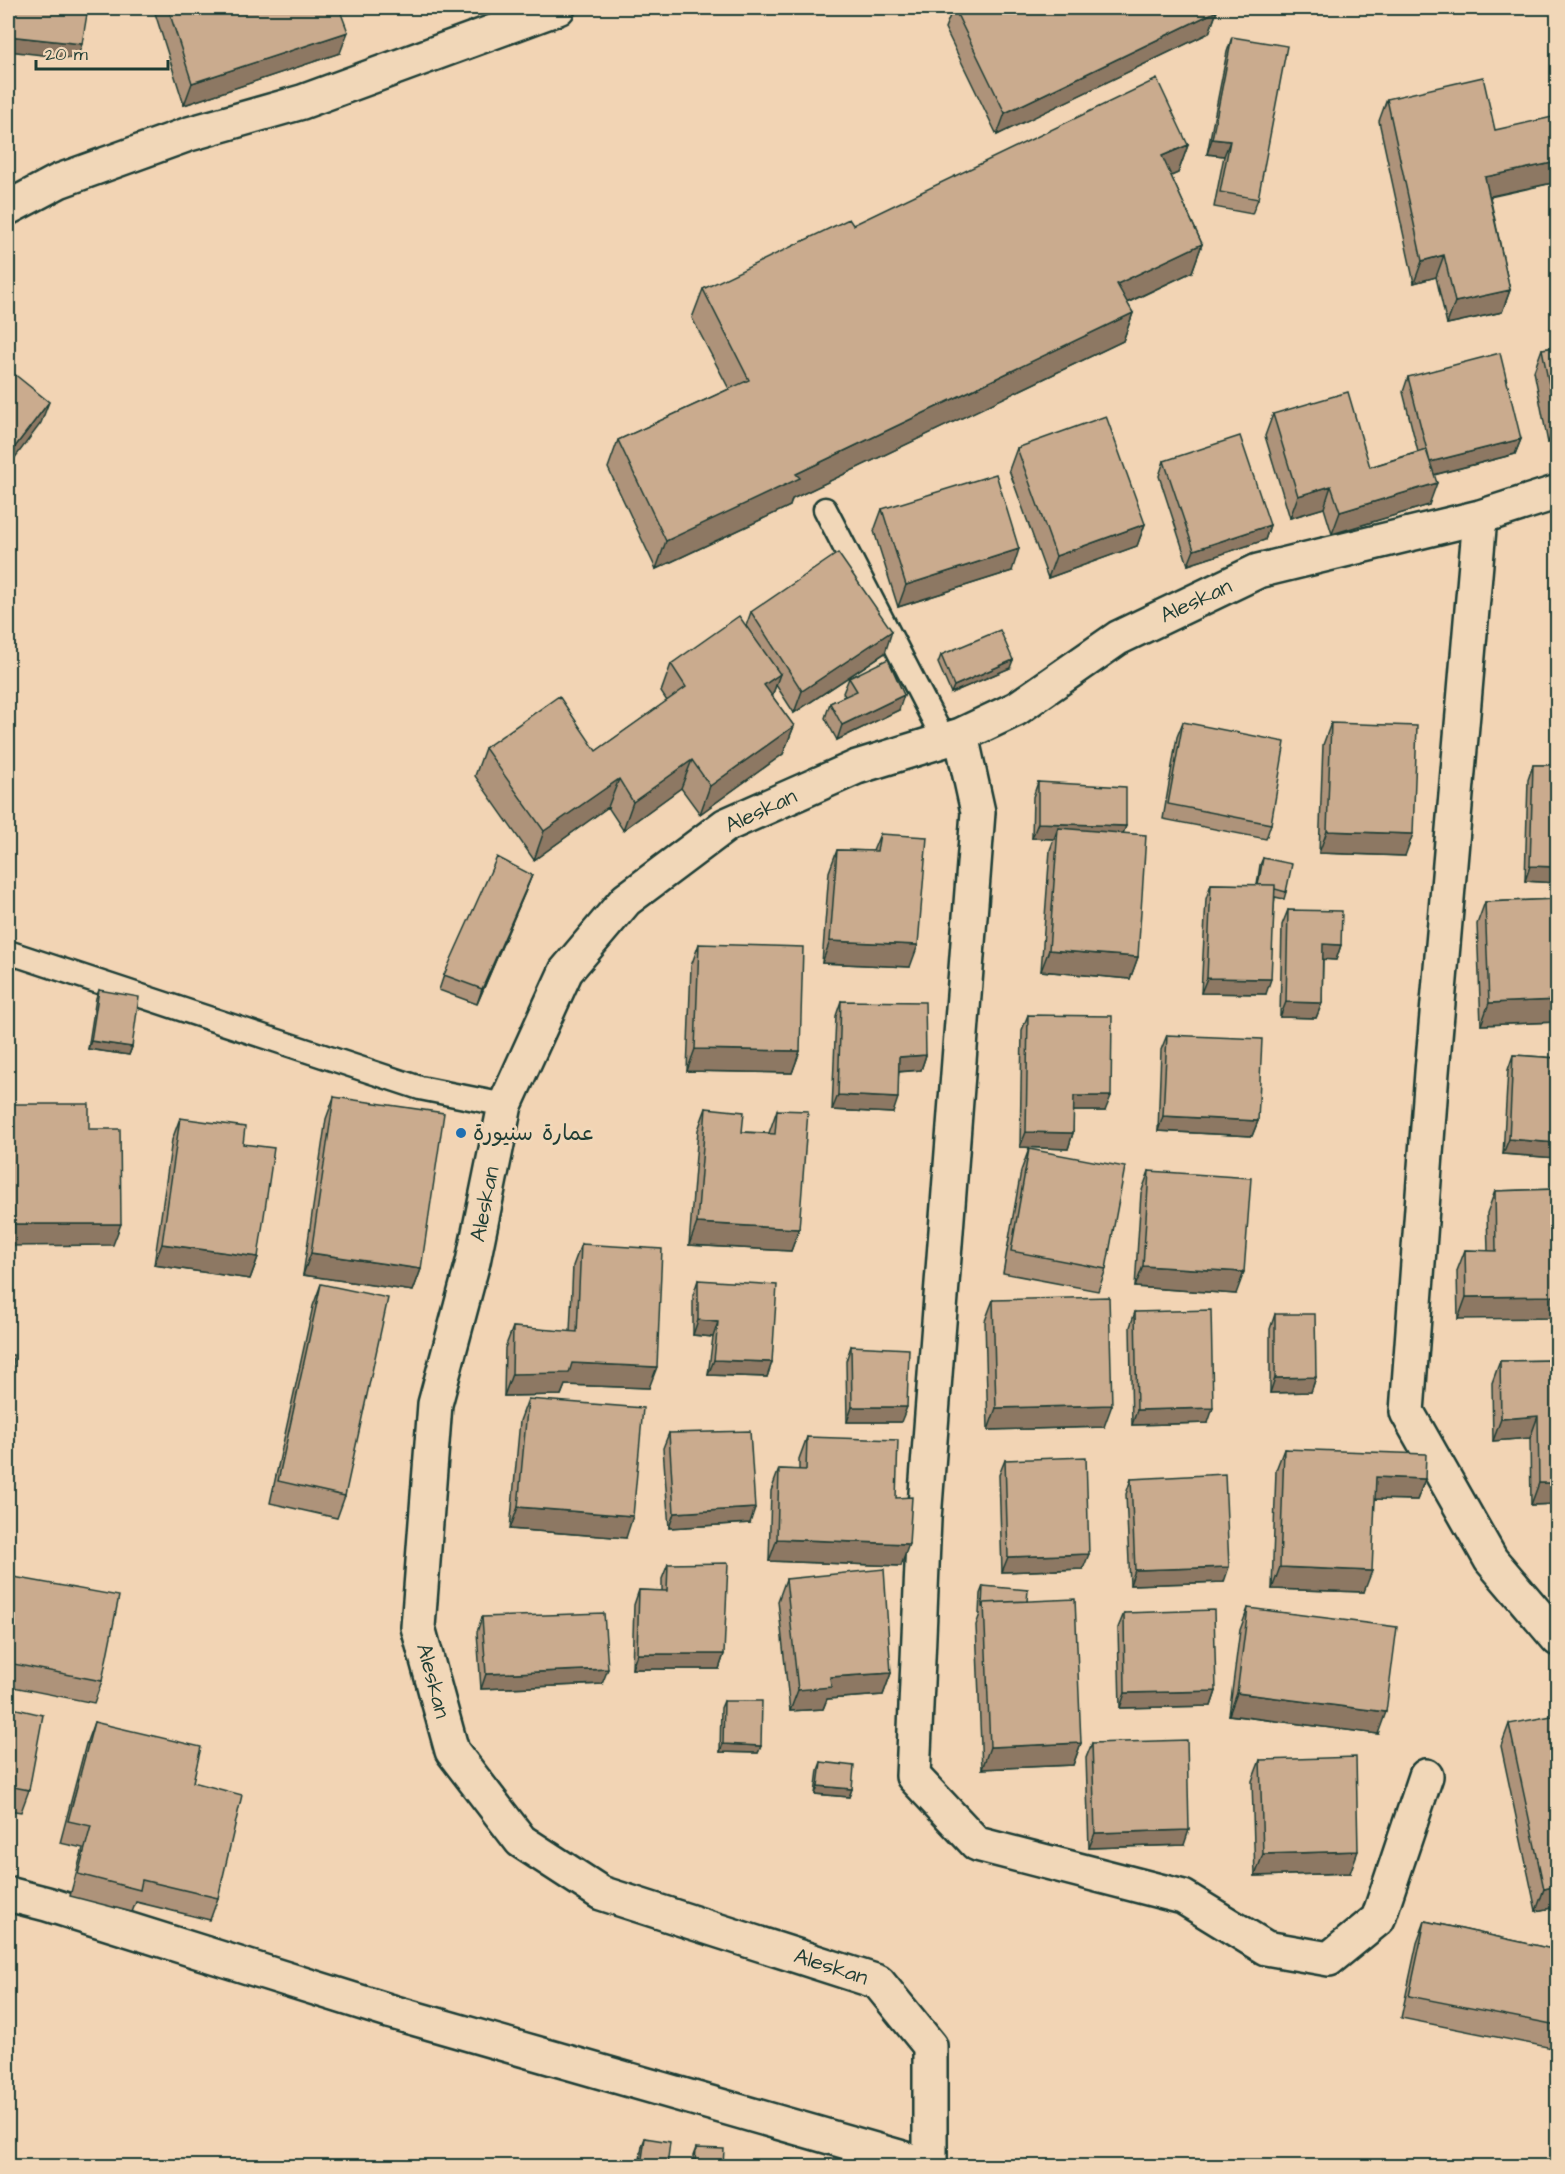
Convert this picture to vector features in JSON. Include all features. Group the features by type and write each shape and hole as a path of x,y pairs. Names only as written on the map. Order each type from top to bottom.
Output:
{"street":[{"path":"8,208 59,181 189,134 302,102 558,8"},
{"name":"Aleskan","path":"931,2166 930,2046 878,1982 601,1893 522,1841 452,1750 418,1627 435,1404 474,1262 505,1105 566,971 626,900 726,825 857,767 952,738 1016,710 1118,638 1258,571 1480,517 1557,492"},
{"path":"1480,517 1431,1071 1407,1412 1491,1560 1557,1640"},
{"path":"952,738 978,812 924,1519 913,1776 977,1844 1183,1897 1266,1948 1329,1959 1377,1918 1426,1776"},
{"path":"8,1894 392,2012 931,2166"}],"lane":[{"path":"825,509 952,738"},
{"path":"8,952 420,1088 505,1105"}],"building":[{"path":"8,8 88,8 82,44 8,36"},
{"path":"168,8 339,8 348,32 192,83"},
{"path":"954,8 1215,8 1217,11 1005,113"},
{"path":"1232,37 1287,46 1258,199 1220,192 1230,141 1212,139"},
{"path":"1483,77 1495,130 1557,116 1557,162 1485,177 1510,290 1455,302 1444,255 1422,261 1387,99"},
{"path":"1157,79 1188,145 1162,156 1202,244 1117,284 1133,313 796,474 800,478 666,541 618,440 749,380 703,289 849,219 853,225"},
{"path":"1557,347 1557,420 1556,421 1542,349"},
{"path":"1500,353 1521,439 1430,462 1408,377"},
{"path":"8,369 49,402 8,456"},
{"path":"1348,392 1370,467 1426,450 1437,483 1340,512 1331,486 1298,496 1273,414"},
{"path":"1106,416 1145,524 1056,556 1017,448"},
{"path":"1240,436 1270,525 1194,550 1164,461"},
{"path":"996,474 1019,549 906,585 882,509"},
{"path":"838,553 892,631 802,691 751,612"},
{"path":"739,616 780,674 764,685 794,726 710,786 692,760 633,802 619,779 544,831 485,748 559,696 596,751 686,687 671,664"},
{"path":"1000,630 1013,660 954,686 941,655"},
{"path":"888,659 904,695 842,725 830,703 857,691 849,678"},
{"path":"1183,722 1285,742 1271,824 1168,804"},
{"path":"1331,723 1417,726 1413,834 1327,831"},
{"path":"1533,765 1557,765 1557,867 1530,866"},
{"path":"1038,782 1126,787 1126,826 1038,823"},
{"path":"1058,828 1146,835 1138,957 1049,950"},
{"path":"880,834 927,837 918,945 830,941 837,850 877,851"},
{"path":"497,857 532,875 482,989 444,975"},
{"path":"1263,858 1292,864 1286,892 1275,889 1275,885 1258,885"},
{"path":"1211,884 1275,885 1271,979 1207,978"},
{"path":"1557,899 1557,1000 1489,1003 1485,902"},
{"path":"1288,910 1342,911 1341,945 1323,944 1322,1003 1286,1002"},
{"path":"699,944 803,947 800,1051 695,1049"},
{"path":"99,990 139,997 132,1047 91,1041"},
{"path":"841,1001 925,1002 926,1055 899,1057 898,1098 838,1095"},
{"path":"1028,1015 1112,1016 1111,1096 1074,1096 1073,1133 1026,1132"},
{"path":"1167,1035 1262,1039 1258,1121 1163,1116"},
{"path":"1513,1055 1557,1058 1557,1143 1509,1139"},
{"path":"334,1097 444,1113 421,1269 311,1253"},
{"path":"8,1104 89,1104 89,1129 120,1129 121,1224 8,1224"},
{"path":"706,1108 744,1112 742,1132 775,1134 777,1110 808,1111 799,1229 697,1223"},
{"path":"180,1118 245,1127 243,1144 274,1148 258,1257 162,1244"},
{"path":"1029,1149 1125,1167 1106,1269 1011,1251"},
{"path":"1149,1171 1251,1178 1244,1272 1143,1266"},
{"path":"1557,1189 1557,1296 1466,1297 1465,1250 1496,1251 1495,1191"},
{"path":"581,1244 662,1249 657,1367 572,1363 569,1373 512,1374 513,1327 577,1332"},
{"path":"698,1280 777,1285 772,1362 714,1360 718,1322 698,1320"},
{"path":"321,1284 388,1298 345,1496 278,1481"},
{"path":"1109,1297 1112,1405 996,1408 993,1300"},
{"path":"1211,1310 1213,1408 1137,1410 1135,1312"},
{"path":"1275,1314 1315,1314 1316,1377 1275,1378"},
{"path":"851,1346 909,1349 907,1407 852,1407"},
{"path":"8,1355 14,1355 8,1426"},
{"path":"1557,1360 1557,1483 1539,1483 1538,1416 1501,1419 1500,1361"},
{"path":"528,1399 643,1408 633,1516 518,1507"},
{"path":"750,1431 755,1508 674,1513 669,1433"},
{"path":"807,1437 898,1440 896,1498 912,1497 909,1544 777,1539 779,1469 806,1470"},
{"path":"1284,1449 1426,1454 1425,1479 1376,1477 1372,1571 1280,1567"},
{"path":"1086,1457 1089,1554 1008,1557 1005,1460"},
{"path":"1225,1474 1229,1567 1135,1570 1131,1479"},
{"path":"728,1563 724,1654 637,1654 639,1590 667,1591 668,1564"},
{"path":"884,1569 891,1673 830,1677 831,1687 798,1690 786,1579"},
{"path":"8,1576 119,1596 102,1681 8,1663"},
{"path":"983,1586 1028,1590 1027,1601 984,1603 982,1607"},
{"path":"1075,1599 1081,1743 990,1747 984,1603"},
{"path":"1248,1608 1397,1627 1386,1712 1237,1693"},
{"path":"1214,1610 1216,1691 1125,1693 1124,1613"},
{"path":"604,1613 608,1669 486,1674 482,1617"},
{"path":"724,1701 762,1701 761,1746 723,1744"},
{"path":"8,1707 43,1715 29,1790 8,1786"},
{"path":"1557,1715 1557,1886 1544,1889 1509,1724"},
{"path":"94,1722 201,1747 193,1782 242,1795 218,1898 142,1880 140,1890 78,1874 91,1826 68,1821"},
{"path":"1187,1740 1189,1830 1095,1833 1092,1743"},
{"path":"1356,1757 1358,1851 1263,1854 1260,1760"},
{"path":"821,1762 854,1766 852,1789 818,1786"},
{"path":"1425,1921 1557,1950 1557,2025 1409,1996"},
{"path":"645,2138 670,2142 667,2166 641,2166"},
{"path":"696,2148 724,2149 723,2166 695,2166"},
{"path":"784,2160 817,2162 817,2166 783,2166"}],"place":[{"name":"عمارة سنيورة","path":"461,1133"}]}
